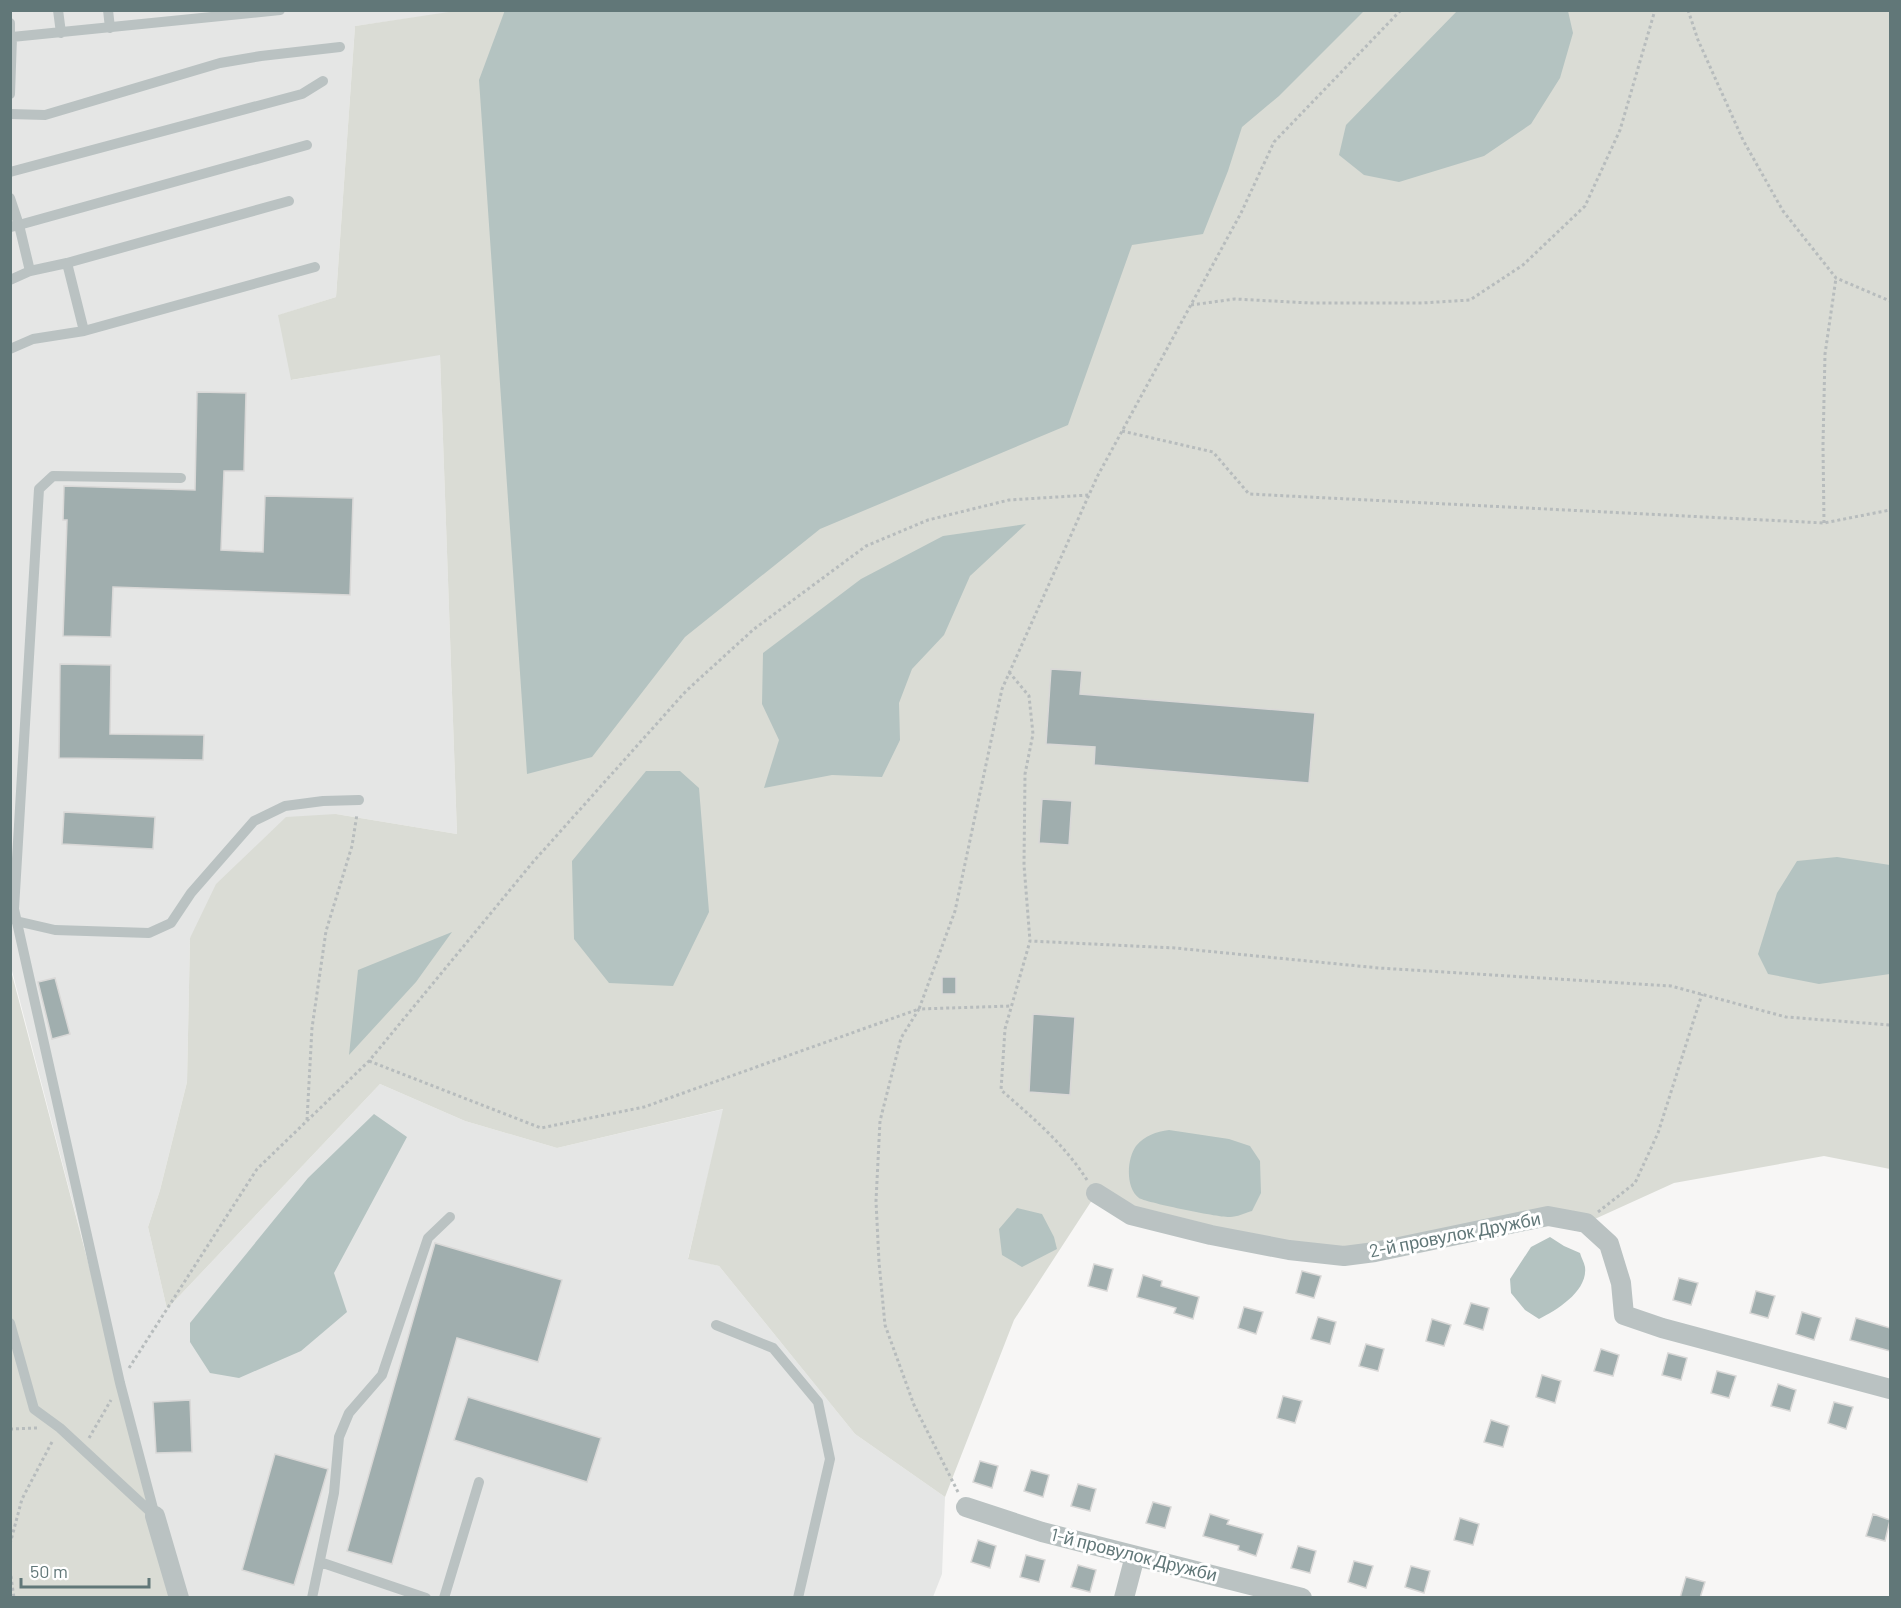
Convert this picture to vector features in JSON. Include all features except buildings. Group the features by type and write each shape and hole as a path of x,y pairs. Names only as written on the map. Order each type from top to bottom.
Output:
{"street":[{"name":"2-й провулок Дружби","path":"1096,1193 1131,1215 1211,1235 1289,1250 1344,1256 1375,1252 1548,1216 1586,1222"},
{"path":"1586,1222 1609,1244 1621,1283 1624,1315 1662,1328 1890,1389"},
{"name":"1-й провулок Дружби","path":"966,1507 1042,1532 1302,1598"},
{"path":"155,1516 179,1598"},
{"path":"1124,1598 1135,1556"}],"lane":[{"path":"58,10 61,33"},
{"path":"108,10 110,28"},
{"path":"163,10 164,22"},
{"path":"11,37 164,22 209,14 280,10"},
{"path":"10,23 10,94"},
{"path":"10,114 45,115 220,63 340,47"},
{"path":"10,172 302,94 323,81"},
{"path":"15,226 307,145"},
{"path":"10,198 15,226 30,271"},
{"path":"10,280 30,271 67,263 289,201"},
{"path":"67,263 84,331"},
{"path":"10,349 33,339 84,331 315,267"},
{"path":"155,1516 120,1383 14,909 39,489 53,476 181,478"},
{"path":"16,921 55,930 149,933 171,923 191,893 254,821 285,806 323,801 359,800"},
{"path":"312,1598 334,1493 339,1437 350,1413 382,1375 428,1238 450,1217"},
{"path":"10,1323 34,1409 60,1428 155,1516"},
{"path":"716,1324 773,1348 818,1402 830,1459 798,1598"},
{"path":"444,1598 479,1482"},
{"path":"320,1562 426,1598"}],"path":[{"path":"966,1507 914,1406 885,1325 876,1201 880,1122 901,1038 919,1009 955,911 1002,689 1089,495 1241,213 1274,142 1401,10"},
{"path":"1191,305 1235,299 1310,303 1422,303 1470,300 1523,265 1585,206 1620,130 1655,10"},
{"path":"1688,10 1698,40 1743,140 1783,211 1836,278 1890,301"},
{"path":"1824,523 1823,445 1826,354 1836,278"},
{"path":"1122,431 1213,452 1249,494 1824,523 1890,510"},
{"path":"83,1449 120,1383 257,1168 369,1061 533,862 686,691 754,628 866,546 928,520 1009,500 1089,495"},
{"path":"1009,672 1029,696 1034,734 1024,774 1024,865 1030,941 1005,1029 1002,1090 1076,1162 1096,1193"},
{"path":"307,1121 312,1028 326,931 352,846 359,800"},
{"path":"1030,941 1175,948 1379,968 1671,986 1786,1017 1890,1025"},
{"path":"1586,1222 1635,1183 1658,1132 1702,994"},
{"path":"369,1061 541,1128 644,1107 919,1009 1011,1006"},
{"path":"10,1544 22,1499 60,1428"},
{"path":"10,1570 14,1598"}],"shaded area":[{"path":"462,10 1890,11 1890,1169 1824,1156 1674,1183 1586,1223 1548,1216 1375,1252 1211,1235 1096,1194 1014,1320 945,1497 855,1434 719,1266 688,1259 723,1109 557,1148 465,1121 380,1084 167,1309 148,1227 160,1190 187,1082 190,938 216,884 286,817 336,814 457,834 440,355 291,380 278,315 336,297 355,26"},
{"path":"505,10 1364,11 1279,96 1242,127 1228,171 1203,234 1132,245 1068,425 820,529 685,637 592,757 527,774 479,80"},
{"path":"1458,10 1568,11 1573,33 1560,78 1531,124 1484,156 1399,182 1364,175 1339,155 1346,125"},
{"path":"10,11 462,11 355,26 336,297 279,315 292,380 440,354 457,834 336,814 190,938 187,1082 160,1190 148,1227 167,1309 380,1084 465,1121 557,1148 724,1109 688,1258 719,1266 855,1434 945,1497 942,1574 933,1597 179,1597 120,1383 11,967"},
{"path":"1026,524 970,576 944,635 912,669 899,703 900,740 882,777 832,775 764,788 779,740 762,704 763,653 861,579 943,536"},
{"path":"646,771 680,771 699,788 709,912 673,986 609,983 574,939 572,861"},
{"path":"1837,857 1890,865 1890,974 1819,984 1768,974 1758,954 1777,893 1797,861"},
{"path":"452,932 416,982 349,1055 358,970"},
{"path":"10,967 120,1383 179,1597 11,1597"},
{"path":"374,1114 407,1137 334,1273 347,1312 301,1351 239,1378 210,1373 190,1342 190,1323 308,1178"},
{"path":"1169,1130 1229,1139 1250,1146 1260,1161 1261,1193 1252,1211 1224,1217 1139,1198 1131,1187 1129,1173 1133,1151 1139,1142 1147,1137"},
{"path":"1017,1208 1042,1214 1054,1237 1057,1249 1022,1267 1002,1255 999,1229"},
{"path":"1550,1237 1580,1253 1585,1267 1585,1276 1577,1292 1570,1299 1539,1319 1525,1310 1511,1293 1510,1279 1531,1247"}]}
